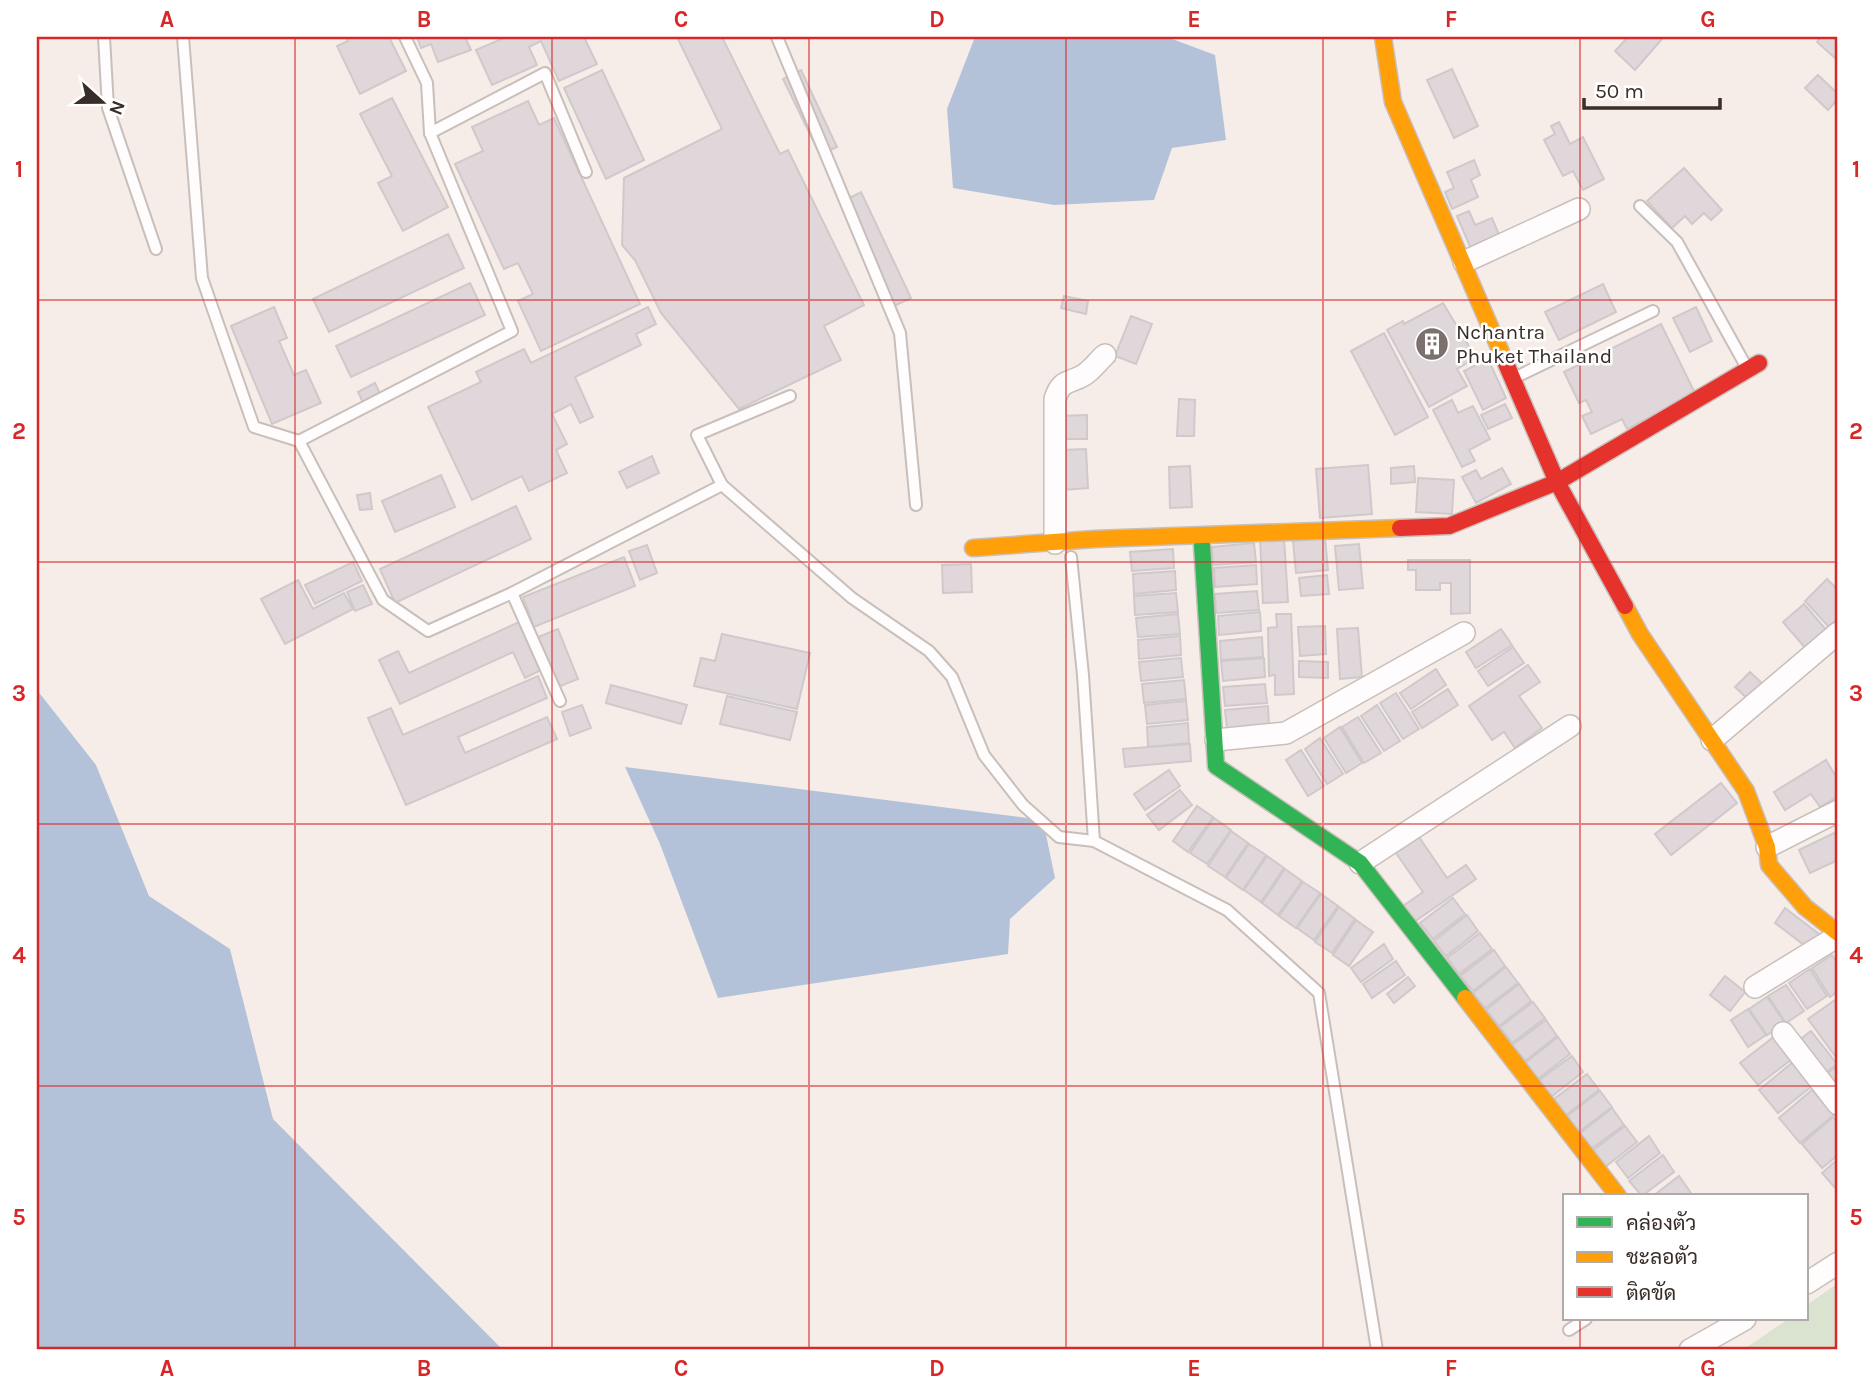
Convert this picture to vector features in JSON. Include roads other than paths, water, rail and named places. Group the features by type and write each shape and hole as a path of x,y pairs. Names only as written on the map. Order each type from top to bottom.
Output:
{"street":[{"path":"1383,37 1393,102 1557,482 1640,634 1746,791 1767,847 1769,865 1805,907 1838,934 1755,987"},
{"path":"1464,262 1578,209"},
{"path":"1055,543 1055,399 1058,389 1064,383 1086,374 1105,355"},
{"path":"973,548 1095,539 1449,526 1557,482 1754,366"},
{"path":"1202,545 1216,765 1360,863 1616,1194"},
{"path":"1216,740 1286,733 1464,633"},
{"path":"1712,740 1838,633"},
{"path":"1360,863 1570,726"},
{"path":"1767,847 1838,811"},
{"path":"1783,1033 1838,1104"},
{"path":"1808,1282 1838,1263"},
{"path":"1690,1350 1717,1325 1740,1320"}],"lane":[{"path":"104,37 108,108 156,249"},
{"path":"183,37 202,278 254,427 299,441 512,331 430,133 427,83 405,37"},
{"path":"777,37 900,333 916,505"},
{"path":"430,133 545,73 586,172"},
{"path":"1640,205 1677,242 1754,366"},
{"path":"1513,378 1653,311"},
{"path":"790,396 697,435 722,485 852,597 929,650 951,677 984,755 1023,805 1059,837 1094,841 1227,910 1319,993 1377,1350"},
{"path":"299,441 383,600 428,631 512,593 722,485"},
{"path":"1072,557 1094,841"},
{"path":"512,593 560,701"},
{"path":"1569,1330 1584,1320"}],"water":[{"path":"975,37 1167,37 1215,55 1226,140 1172,148 1154,200 1054,205 953,188 947,109"},
{"path":"37,690 96,765 149,896 230,949 273,1119 503,1350 37,1350"},
{"path":"625,767 1043,820 1055,878 1010,919 1008,954 718,998 660,844"}],"place":[{"name":"Nchantra Phuket Thailand","path":"1432,344"}]}
